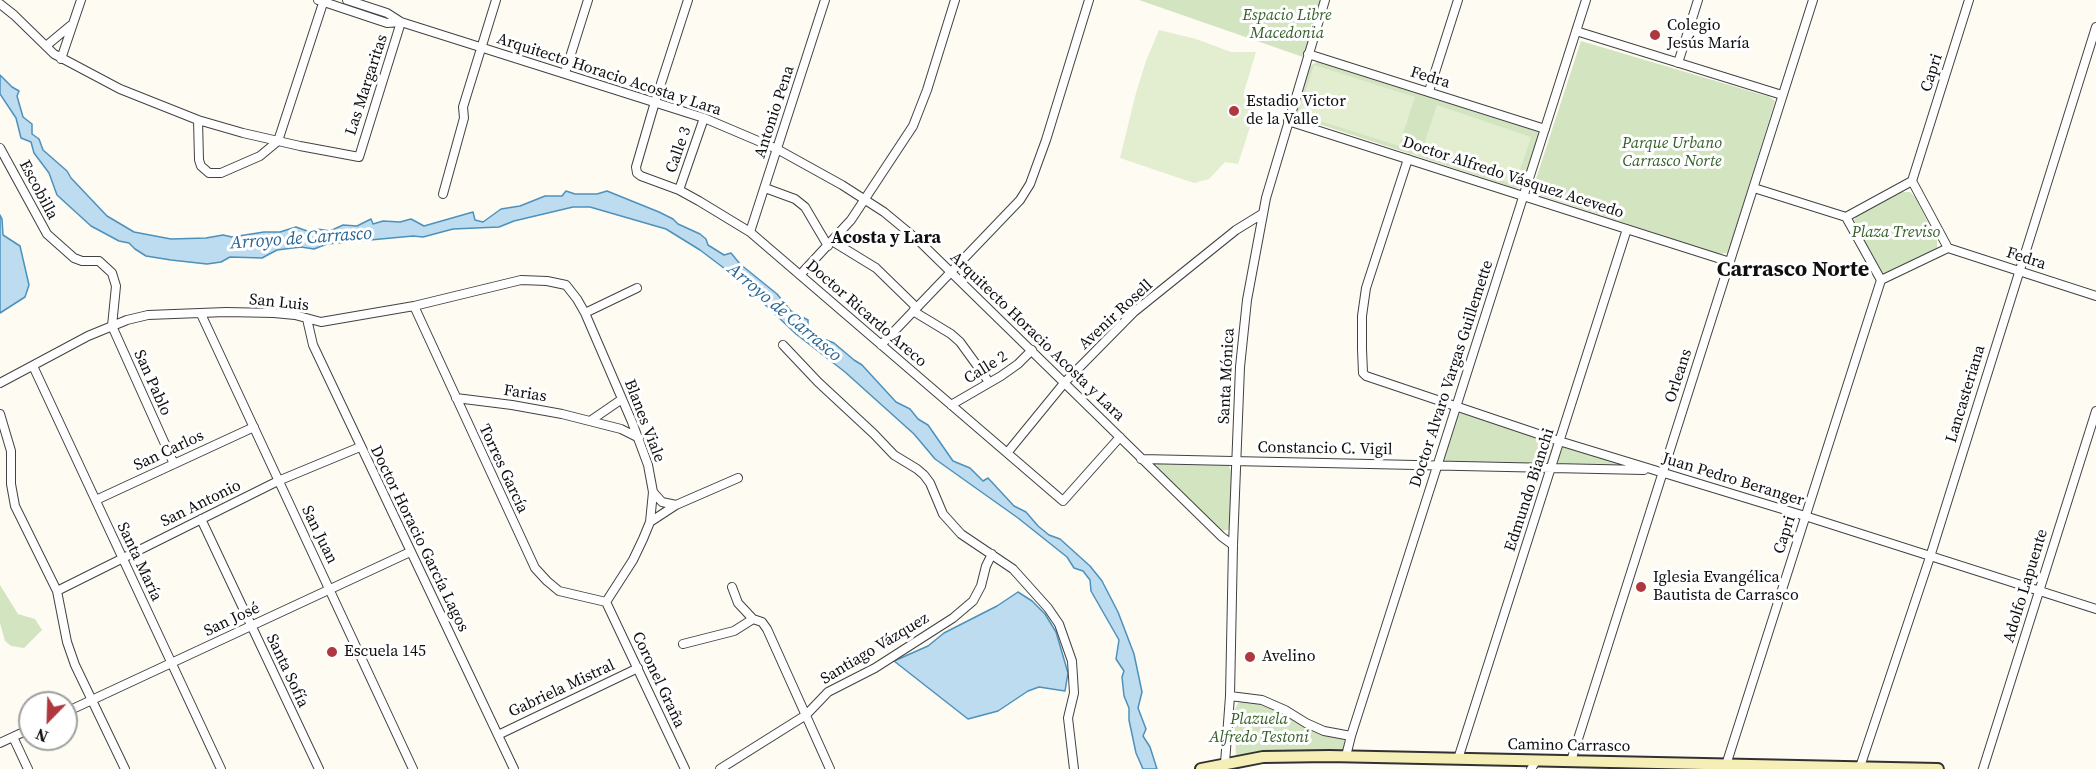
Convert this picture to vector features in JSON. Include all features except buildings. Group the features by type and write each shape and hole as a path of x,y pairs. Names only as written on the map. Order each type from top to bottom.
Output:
{"main road":[{"name":"Camino Carrasco","path":"1201,769 1263,757 1346,756 1458,759 1533,765 1571,761 1938,769"}],"street":[{"path":"61,59 81,0"},
{"name":"Arquitecto Horacio Acosta y Lara","path":"347,0 387,13 401,22 704,118 777,149 866,200 902,226 950,270 1141,459 1233,545"},
{"path":"443,194 464,118 464,107 496,0"},
{"path":"565,74 588,0"},
{"path":"655,102 688,0"},
{"name":"Antonio Pena","path":"750,232 825,0"},
{"path":"800,275 866,200 913,126 956,0"},
{"path":"881,345 950,270 955,268 1020,200 1030,184 1046,140 1089,0"},
{"name":"Santa Mónica","path":"1225,763 1230,696 1233,545 1241,351 1262,214 1325,0"},
{"path":"1429,91 1458,0"},
{"name":"Doctor Alvaro Vargas Guillemette","path":"1346,756 1586,0"},
{"path":"1678,63 1698,0"},
{"name":"Orleans","path":"1571,761 1813,0"},
{"name":"Capri","path":"1912,181 1970,0"},
{"path":"198,120 199,160 201,166 209,173 221,173 260,156 278,141 322,1"},
{"name":"Arquitecto Horacio Acosta y Lara","path":"322,1 387,23 401,22"},
{"path":"0,4 61,59 120,89 198,120 278,141"},
{"name":"Las Margaritas","path":"278,141 359,157 401,22"},
{"path":"46,46 71,25"},
{"name":"Lancasteriana","path":"1860,767 1930,557 2096,27"},
{"path":"1576,31 1782,95"},
{"name":"Fedra","path":"1308,54 1545,129"},
{"name":"Doctor Ricardo Areco","path":"655,102 636,167 641,176 679,190 750,232 1063,501 1120,437"},
{"name":"Calle 3","path":"679,190 704,118"},
{"name":"Doctor Alfredo Vásquez Acevedo","path":"1288,121 1730,262"},
{"name":"Escobilla","path":"0,148 47,234 74,258 82,261 99,261 112,273 116,286 113,312"},
{"name":"Juan Pedro Beranger","path":"1408,159 1366,288 1362,316 1363,373 1369,378 1560,441 2096,609"},
{"path":"1754,188 1846,217 1881,280 1948,248 1912,181 1846,217"},
{"path":"765,188 795,200 805,207 830,243 876,268 914,309 960,342 988,382"},
{"name":"Avenir Rosell","path":"1007,453 1065,382 1134,312 1236,231 1262,214"},
{"name":"Edmundo Bianchi","path":"1458,759 1627,229"},
{"name":"Fedra","path":"1948,248 2096,296"},
{"name":"San Luis","path":"0,383 88,336 127,320 148,315 274,313 321,322 414,306 521,280 547,281 566,285"},
{"name":"Capri","path":"1726,765 1881,280"},
{"name":"Blanes Viale","path":"566,285 585,313 639,438 648,465 653,492 650,522 633,560 606,602"},
{"path":"585,313 637,288"},
{"name":"Torres García","path":"414,306 535,568 559,591 606,602"},
{"name":"San Pablo","path":"113,312 112,326 174,464"},
{"name":"San Juan","path":"201,314 413,769"},
{"name":"Doctor Horacio García Lagos","path":"307,319 313,345 514,769"},
{"path":"783,345 894,455 924,475 930,483 943,514 961,534 1013,569 1048,608 1059,624 1072,661 1074,693 1068,718 1074,769"},
{"name":"Calle 2","path":"951,405 1018,364 1032,350"},
{"name":"Santa María","path":"33,366 221,769"},
{"name":"Farias","path":"456,398 512,405 590,421 621,429 639,438"},
{"path":"590,421 622,399"},
{"name":"Adolfo Lapuente","path":"1983,769 2096,411"},
{"path":"0,414 11,451 11,484 15,506 57,591 67,642 75,665 125,769"},
{"name":"San Carlos","path":"96,500 254,427"},
{"name":"San Antonio","path":"57,591 279,481 360,447"},
{"name":"Constancio C. Vigil","path":"1141,459 1653,470"},
{"path":"650,522 676,505 738,478"},
{"path":"653,492 662,502 676,505"},
{"name":"Santa Sofía","path":"201,519 319,769"},
{"name":"San José","path":"78,707 410,552"},
{"name":"Santiago Vázquez","path":"720,769 806,715 828,692 875,668 953,618 973,601 992,554"},
{"path":"732,587 738,603 753,619 762,622 767,629 830,769"},
{"name":"Coronel Graña","path":"606,602 685,769"},
{"path":"683,644 734,631 753,619"},
{"name":"Gabriela Mistral","path":"498,735 638,669"},
{"path":"1230,696 1262,700 1324,731 1351,736"},
{"path":"0,743 18,735"},
{"path":"13,737 28,769"}],"green space":[{"name":"Espacio Libre Macedonia","path":"1139,0 1322,0 1303,57"},
{"path":"1159,30 1196,39 1231,52 1256,52 1244,92 1260,96 1238,164 1225,162 1209,179 1194,183 1120,158 1136,93"},
{"name":"Parque Urbano Carrasco Norte","path":"1581,41 1770,97 1775,101 1728,253 1719,254 1533,193"},
{"path":"1317,62 1538,132 1540,135 1523,188 1515,188 1297,117 1295,111 1310,66"},
{"path":"1314,65 1415,97 1399,146 1298,114"},
{"path":"1437,105 1531,137 1515,185 1421,153"},
{"name":"Plaza Treviso","path":"1902,192 1910,192 1915,197 1937,240 1937,248 1884,274 1878,271 1854,220 1857,216"},
{"path":"1461,413 1554,442 1549,464 1444,461 1456,417"},
{"path":"1563,445 1625,466 1559,465 1558,460"},
{"path":"1160,462 1226,464 1229,466 1232,475 1231,525 1228,530 1219,531 1157,470 1156,467"},
{"path":"0,585 18,614 35,619 42,630 24,648 11,646 5,641 0,623"},
{"name":"Plazuela Alfredo Testoni","path":"1243,701 1266,705 1315,731 1345,738 1343,750 1262,753 1236,758 1234,711 1238,703"}],"water":[{"name":"Arroyo de Carrasco","path":"0,75 19,91 17,96 23,117 32,124 32,134 39,139 43,150 67,171 107,216 134,232 171,239 223,235 232,237 280,232 296,227 307,231 317,229 330,231 343,225 357,226 371,219 373,224 411,219 424,226 473,212 475,220 483,222 501,209 520,206 545,196 562,196 566,191 575,194 597,194 607,191 659,212 700,234 706,239 708,245 724,255 731,253 740,264 777,294 791,311 808,320 808,328 816,336 834,343 862,365 896,402 910,409 918,419 928,425 953,461 970,468 983,481 988,478 1014,506 1026,512 1038,526 1049,535 1060,539 1090,566 1102,581 1118,612 1134,654 1142,692 1138,708 1146,729 1143,736 1150,747 1157,769 1143,769 1136,753 1129,720 1129,708 1124,696 1122,677 1124,671 1116,659 1119,640 1091,591 1090,580 1083,571 1074,568 1067,557 1018,518 935,459 914,434 845,372 796,334 737,278 700,250 666,229 590,207 573,207 514,221 499,227 453,229 423,237 327,244 314,249 301,247 277,250 262,258 230,257 221,262 207,264 146,256 129,243 119,241 91,226 57,195 49,173 34,153 31,142 21,138 16,118 0,94"},
{"path":"0,215 3,235 20,246 29,285 25,297 0,313"},
{"path":"1018,592 1032,601 1045,614 1056,632 1068,673 1065,691 1039,687 1028,691 998,711 968,719 894,661 928,646 944,633 997,606"}],"place":[{"name":"Colegio Jesús María","path":"1655,35"},
{"name":"Estadio Victor de la Valle","path":"1234,111"},
{"name":"Iglesia Evangélica Bautista de Carrasco","path":"1641,587"},
{"name":"Escuela 145","path":"332,652"},
{"name":"Avelino","path":"1250,657"}],"district":[{"name":"Acosta y Lara","path":"886,238"},
{"name":"Carrasco Norte","path":"1793,270"}]}
